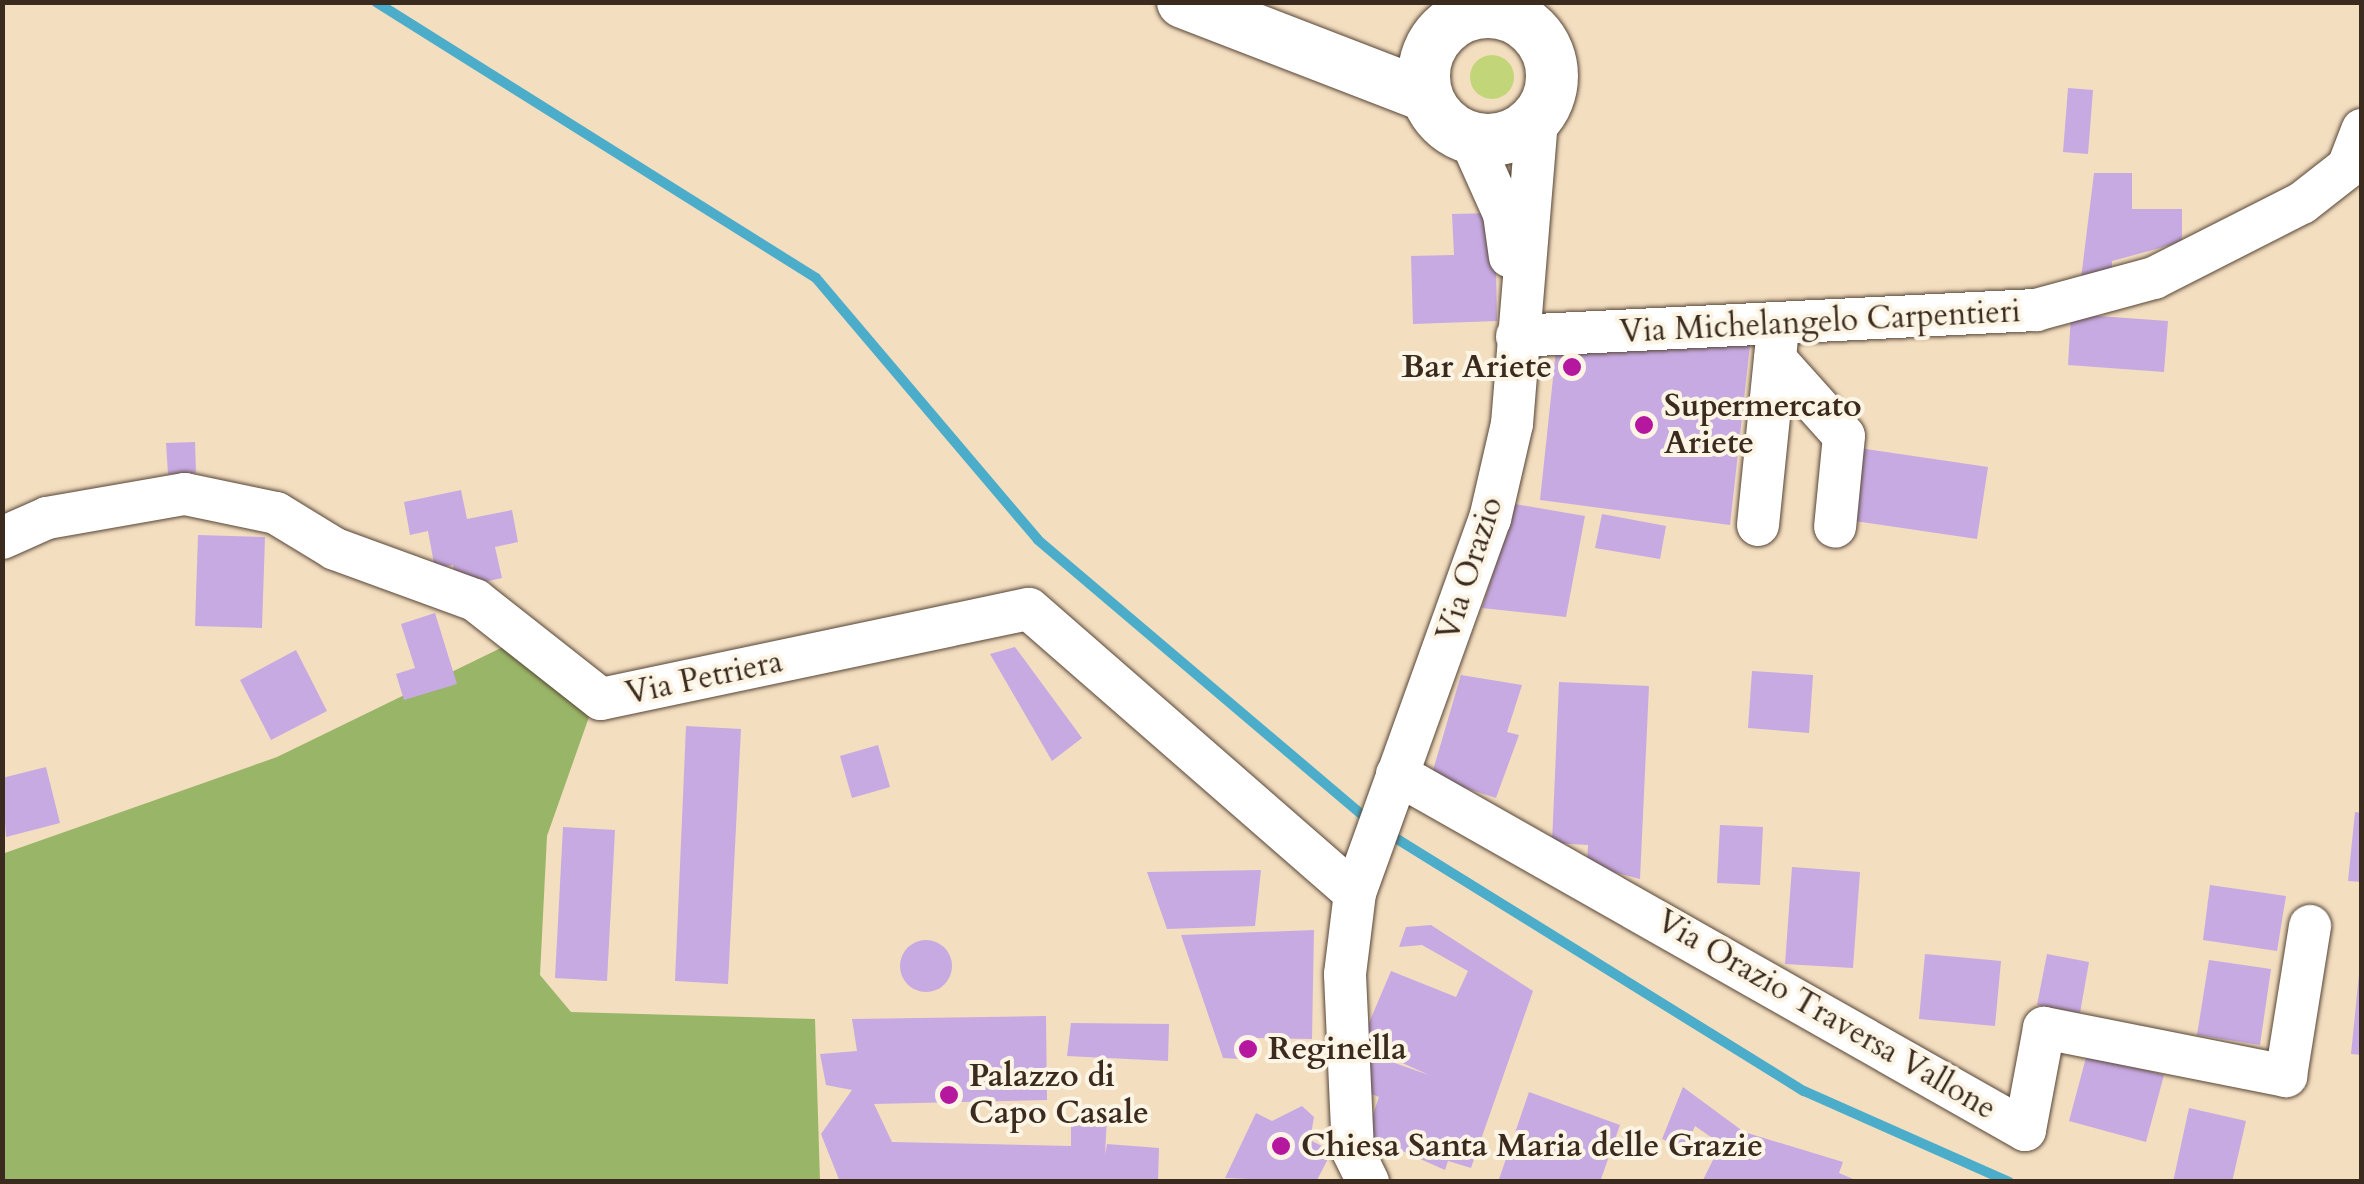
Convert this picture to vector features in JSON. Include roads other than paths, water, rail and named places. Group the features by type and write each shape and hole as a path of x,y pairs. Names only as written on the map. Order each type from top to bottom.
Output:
{"main road":[{"path":"1183,2 1286,36 1427,96 1470,138 1506,138 1536,119 1552,82 1542,23 1480,8 1433,42 1368,53 1286,36"},
{"path":"1427,96 1433,42"}],"street":[{"path":"1518,324 1536,119"},
{"name":"Via Michelangelo Carpentieri","path":"1518,324 1776,343 2036,310 2154,278 2302,203 2348,167 2362,130"},
{"path":"1470,138 1504,214 1518,324"},
{"name":"Via Orazio","path":"1355,892 1490,519 1512,424 1518,324"},
{"path":"1758,524 1776,343"},
{"path":"1776,343 1844,436 1835,527"},
{"name":"Via Petriera","path":"2,538 47,518 185,494 276,513 335,549 474,600 601,700 1029,608 1355,892"},
{"name":"Via Orazio Traversa Vallone","path":"1396,774 2025,1130 2044,1028 2286,1076 2310,926"},
{"path":"1355,892 1346,974 1351,1111 1353,1150 1368,1182"}],"waterway":[{"path":"376,2 816,278 1038,540 1370,822"},
{"path":"1389,834 1804,1091 2009,1182"}],"place":[{"name":"Bar Ariete","path":"1572,367"},
{"name":"Supermercato Ariete","path":"1644,425"},
{"name":"Reginella","path":"1248,1049"},
{"name":"Palazzo di Capo Casale","path":"949,1095"},
{"name":"Chiesa Santa Maria delle Grazie","path":"1281,1146"}]}
